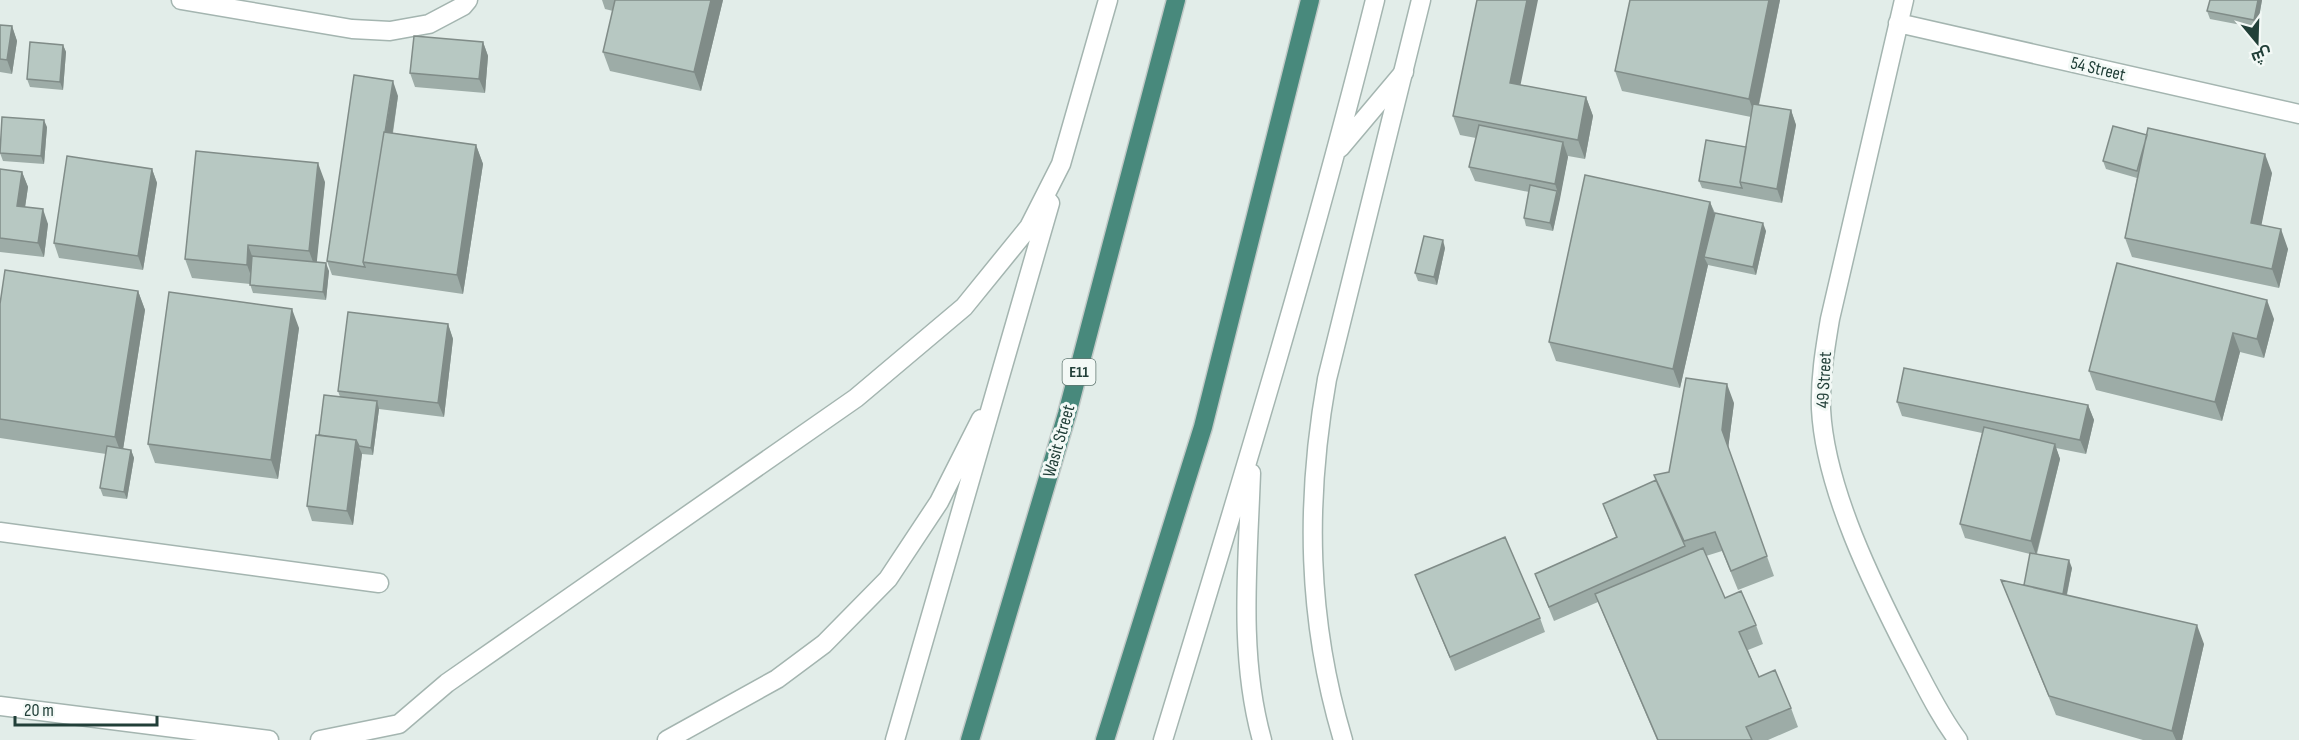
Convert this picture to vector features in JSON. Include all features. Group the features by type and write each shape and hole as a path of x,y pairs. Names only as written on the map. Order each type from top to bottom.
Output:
{"highway":[{"name":"Wasit Street","path":"970,740 1067,414 1176,0"},
{"path":"1105,740 1203,427 1310,0"}],"street":[{"path":"181,0 352,29 390,31 429,24 463,6 468,0"},
{"path":"895,740 1108,0"},
{"path":"1163,740 1252,449 1337,152 1375,0"},
{"path":"1343,740 1322,654 1316,603 1312,494 1315,459 1327,379 1421,0"},
{"name":"49 Street","path":"1904,0 1830,319 1822,368 1821,411 1829,457 1846,513 1868,568 1921,677 1958,740"},
{"name":"54 Street","path":"1898,23 2299,114"},
{"path":"1337,152 1404,72"},
{"path":"320,740 399,724 447,683 856,398 956,314 996,270 1029,227 1061,164"},
{"path":"667,740 777,679 824,644 888,579 939,502 1001,377"},
{"path":"1252,449 1246,624 1250,673 1262,740"},
{"path":"0,532 379,583"},
{"path":"0,706 270,740"}],"building":[{"path":"615,0 711,0 694,72 603,52"},
{"path":"1477,0 1527,0 1510,83 1586,97 1578,140 1453,116"},
{"path":"1630,0 1769,0 1749,99 1615,71"},
{"path":"2210,0 2258,0 2254,20 2207,11"},
{"path":"0,25 12,26 7,60 0,59"},
{"path":"414,36 483,42 479,79 410,73"},
{"path":"30,42 63,45 60,82 27,79"},
{"path":"354,75 393,81 363,262 365,267 327,261"},
{"path":"1753,104 1791,110 1777,189 1740,182"},
{"path":"2,117 44,120 41,156 0,153"},
{"path":"1479,125 1563,142 1555,184 1469,167"},
{"path":"2113,126 2147,135 2137,171 2103,161"},
{"path":"2148,128 2265,154 2251,223 2281,229 2272,269 2125,238"},
{"path":"384,132 476,145 457,275 363,262"},
{"path":"1706,140 1746,147 1740,182 1742,188 1699,181"},
{"path":"196,151 318,163 309,251 248,245 247,265 185,259"},
{"path":"67,156 152,169 138,256 54,243"},
{"path":"0,169 22,172 17,206 43,209 38,243 0,238"},
{"path":"1585,175 1710,202 1673,369 1549,342"},
{"path":"1530,185 1557,191 1550,223 1524,218"},
{"path":"1715,213 1763,223 1753,267 1704,257"},
{"path":"1424,236 1443,240 1434,277 1415,273"},
{"path":"252,256 326,263 323,292 250,285"},
{"path":"2117,263 2267,300 2257,339 2233,333 2215,402 2089,371"},
{"path":"5,270 138,291 115,437 0,419 0,304"},
{"path":"169,292 292,309 271,460 148,444"},
{"path":"348,312 448,324 438,403 338,391"},
{"path":"1904,368 2088,405 2080,440 1897,402"},
{"path":"1686,378 1727,384 1722,430 1767,556 1731,571 1715,532 1684,541 1654,475 1669,472"},
{"path":"324,395 377,401 371,448 359,446 356,440 319,435"},
{"path":"1984,427 2055,444 2031,541 1960,524"},
{"path":"316,435 356,440 347,511 307,506"},
{"path":"107,446 131,450 124,492 100,488"},
{"path":"1656,480 1685,546 1549,607 1535,574 1617,537 1603,504"},
{"path":"1505,537 1540,618 1450,657 1415,575"},
{"path":"1703,548 1725,598 1741,591 1756,625 1739,632 1759,677 1775,670 1791,708 1746,727 1752,740 1658,740 1595,594"},
{"path":"2030,553 2069,560 2063,594 2024,585"},
{"path":"2001,580 2197,625 2172,731 2049,696"}]}
